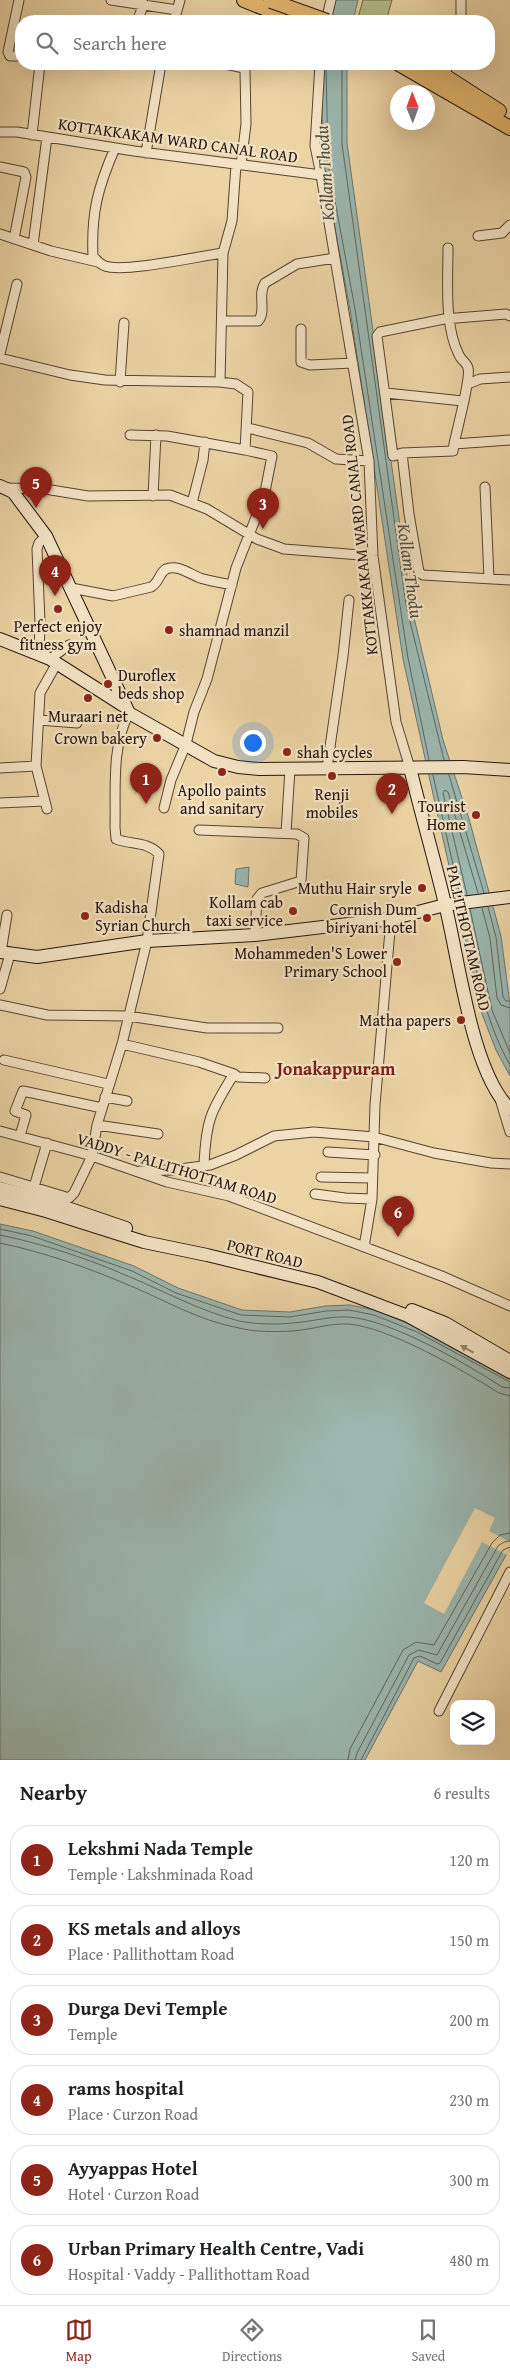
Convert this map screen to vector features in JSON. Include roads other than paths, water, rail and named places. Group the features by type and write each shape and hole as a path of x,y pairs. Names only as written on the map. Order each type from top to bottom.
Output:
{"main road":[{"path":"244,0 269,4 307,15"},
{"path":"269,4 286,15"},
{"path":"410,70 510,128"},
{"path":"448,70 510,118"}],"street":[{"path":"16,15 19,0"},
{"path":"111,0 177,10"},
{"path":"176,15 180,0"},
{"path":"328,15 331,0"},
{"path":"461,0 461,15"},
{"path":"139,15 144,4"},
{"path":"15,19 8,52 10,56 15,56"},
{"path":"32,135 39,70"},
{"path":"146,153 160,70"},
{"path":"220,382 223,253 232,221 238,165 246,124 245,70"},
{"path":"320,70 314,146 321,175"},
{"name":"KOTTAKKAKAM WARD CANAL ROAD","path":"0,132 47,136 146,153 321,175 354,361 369,460 373,556 396,722 414,768"},
{"path":"33,246 47,136"},
{"path":"98,262 93,256 92,226 101,181 116,148"},
{"path":"0,167 24,172 26,177 14,239"},
{"path":"478,236 502,233 510,225"},
{"path":"0,234 33,246 98,262 106,267 140,266 223,253"},
{"path":"448,248 449,319 459,355 468,368 468,384 453,451 402,453 393,456 386,392 377,339 380,332 449,319 506,314 510,316"},
{"path":"222,321 258,321 262,315 261,288 265,283 297,264 335,258"},
{"path":"17,284 0,356 70,375 120,382 220,382 236,384 248,392 248,428 245,450"},
{"path":"120,382 124,323"},
{"path":"302,329 301,362 310,364 354,361"},
{"path":"468,384 480,379 510,377"},
{"path":"386,392 463,400"},
{"path":"248,428 308,443 336,459 369,460"},
{"path":"130,435 156,435 205,442 272,456 264,497 232,585 207,679 194,712 186,744 171,780 164,808"},
{"path":"153,496 156,435"},
{"path":"454,444 510,440"},
{"path":"192,504 203,460 205,442"},
{"path":"402,453 408,506 419,572 423,575 510,580"},
{"path":"4,487 45,489 88,496 170,495 207,509 258,539 284,549 373,556"},
{"path":"4,487 13,492 46,536 127,710 118,750 116,839 124,843 142,844 159,854 147,941 122,1044 108,1084 97,1125 92,1156 74,1193 69,1198 48,1206"},
{"path":"485,487 489,578"},
{"path":"0,803 46,805 36,766 40,694 48,659 40,623 37,548 46,536"},
{"path":"71,588 113,596 151,587 156,584 163,571 168,568 179,568 200,578 232,585"},
{"path":"327,768 344,656 349,600"},
{"path":"0,639 48,659 127,710 214,762 238,767 290,769 463,767 510,770"},
{"path":"48,659 69,645"},
{"path":"38,720 77,724"},
{"path":"0,768 36,766"},
{"name":"PALLITHOTTAM ROAD","path":"414,768 449,904 475,1037 486,1072 500,1099 510,1109"},
{"path":"286,833 290,769"},
{"path":"199,830 286,833 297,834 304,838 302,879 299,883 262,894 257,899 255,935"},
{"path":"4,953 49,956 147,941 255,935 391,919 449,904 507,897"},
{"path":"0,989 7,915"},
{"path":"364,1247 372,1199 375,1156 374,1137 391,919"},
{"path":"0,1004 48,1014 128,1016 207,1028 278,1028"},
{"path":"122,1044 198,1062 238,1077 266,1078"},
{"path":"4,1060 108,1084"},
{"path":"204,1165 205,1132 213,1108 234,1074"},
{"path":"20,1136 26,1115 15,1111 23,1091 102,1108"},
{"path":"105,1097 127,1101"},
{"path":"500,1099 510,1132"},
{"path":"97,1125 158,1134"},
{"name":"VADDY - PALLITHOTTAM ROAD","path":"0,1132 92,1156 167,1182 229,1196 444,1277 510,1306"},
{"path":"135,1171 172,1170 204,1165 236,1155 274,1136 314,1132 374,1137 434,1152 491,1163 510,1164"},
{"path":"34,1187 47,1143"},
{"path":"328,1152 375,1156"},
{"path":"0,1177 69,1198"},
{"path":"321,1177 372,1178"},
{"name":"PORT ROAD","path":"0,1188 144,1242 318,1282 408,1316 510,1372"},
{"path":"315,1194 372,1199"},
{"name":"PORT ROAD","path":"0,1199 48,1206 139,1232 324,1276 445,1323 510,1361"},
{"path":"439,1711 510,1572"}],"water":[{"path":"332,0 358,0 354,15 328,15"},
{"name":"Kollam Thodu","path":"321,70 347,70 347,143 411,605 443,740 469,819 501,936 510,1005 510,1076 496,1050 482,1014 403,659 350,309 323,164"},
{"path":"249,867 248,887 235,884 236,869"},
{"path":"0,1224 33,1231 134,1266 178,1288 242,1310 290,1312 325,1306 350,1305 375,1310 419,1328 510,1378 510,1548 441,1672 418,1661 365,1760 0,1760"}],"place":[{"name":"Ayyappas Hotel","path":"36,508"},
{"name":"Durga Devi Temple","path":"263,529"},
{"name":"rams hospital","path":"55,596"},
{"name":"Perfect enjoy fitness gym","path":"58,609"},
{"name":"shamnad manzil","path":"169,630"},
{"name":"Duroflex beds shop","path":"108,684"},
{"name":"Muraari net","path":"88,698"},
{"name":"Crown bakery","path":"157,738"},
{"name":"shah cycles","path":"287,752"},
{"name":"Apollo paints and sanitary","path":"222,772"},
{"name":"Renji mobiles","path":"332,776"},
{"name":"Lekshmi Nada Temple","path":"146,804"},
{"name":"KS metals and alloys","path":"392,814"},
{"name":"Tourist Home","path":"476,815"},
{"name":"Muthu Hair sryle","path":"422,888"},
{"name":"Kollam cab taxi service","path":"293,911"},
{"name":"Kadisha Syrian Church","path":"85,916"},
{"name":"Cornish Dum biriyani hotel","path":"427,918"},
{"name":"Mohammeden'S Lower Primary School","path":"397,962"},
{"name":"Matha papers","path":"461,1020"},
{"name":"Urban Primary Health Centre, Vadi","path":"398,1237"}],"district":[{"name":"Jonakappuram","path":"336,1069"}]}
